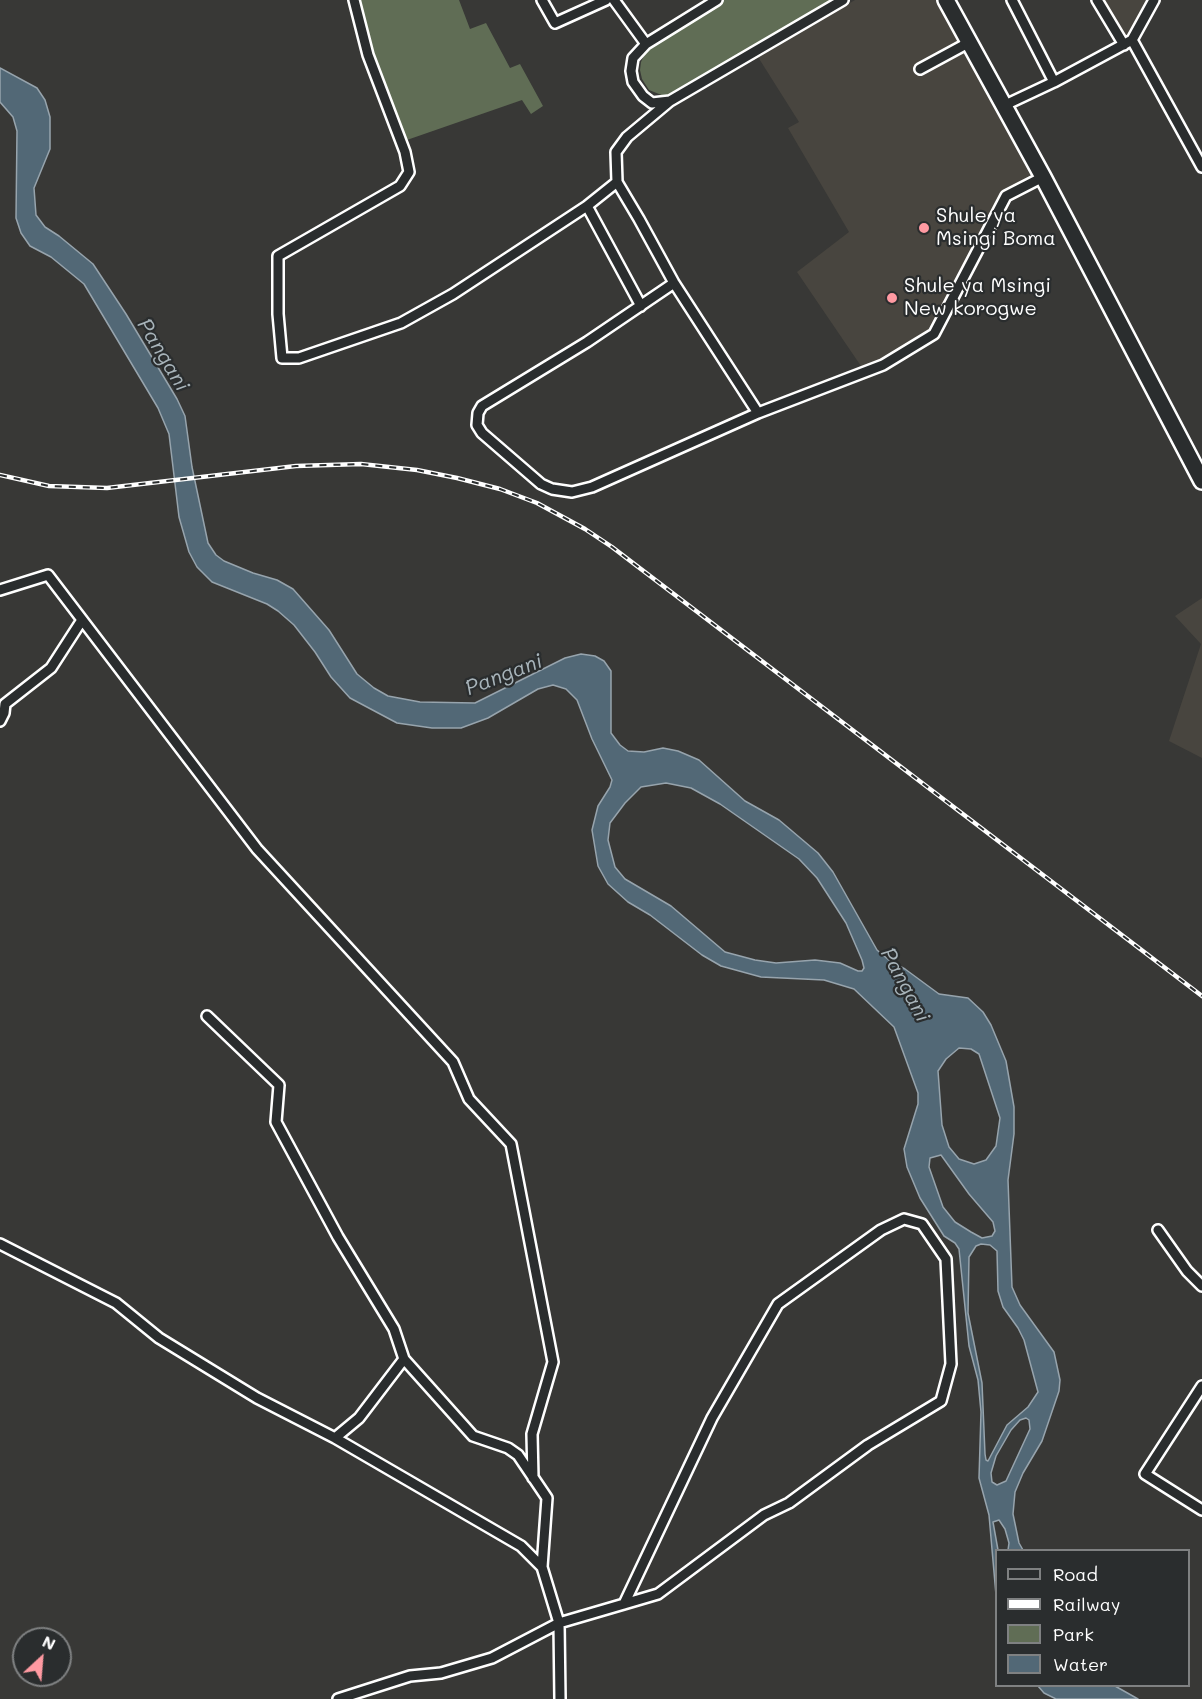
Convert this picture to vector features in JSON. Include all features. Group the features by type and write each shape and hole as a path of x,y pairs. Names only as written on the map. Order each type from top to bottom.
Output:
{"highway":[{"path":"946,0 1043,177 1202,481"}],"street":[{"path":"354,0 368,55 405,152 409,172 400,186 278,256 278,314 282,358 299,358 401,323 453,294 587,206 617,182"},
{"path":"542,0 555,23 606,0"},
{"path":"614,0 646,44"},
{"path":"758,413 674,283 617,182 616,152 627,136 670,101 843,0"},
{"path":"1012,0 1053,82"},
{"path":"1096,0 1128,43 1202,167"},
{"path":"1003,106 1128,43 1154,0"},
{"path":"670,101 652,103 643,96 633,82 631,71 633,58 646,44 715,1"},
{"path":"920,69 968,43"},
{"path":"674,283 587,342 482,406 478,413 477,425 482,433 541,484 552,489 572,492 592,487 758,413 883,365 934,334 1006,196 1043,177"},
{"path":"587,206 640,306"},
{"path":"0,590 48,575 257,849 453,1062 469,1099 512,1144 553,1362 532,1434 533,1478"},
{"path":"0,721 4,712 4,704 51,668 82,620"},
{"path":"207,1016 279,1085 276,1122 338,1237 394,1329 404,1359 473,1436 518,1455 547,1498 542,1567 559,1623 560,1699"},
{"path":"338,1699 410,1676 441,1673 492,1658 559,1623 624,1604 658,1594 764,1515 789,1503 868,1445 941,1401 951,1364 946,1259 922,1224 904,1219 881,1230 778,1304 712,1418 624,1604"},
{"path":"1158,1230 1187,1271 1202,1286"},
{"path":"0,1244 116,1303 159,1338 257,1398 335,1438 521,1546 542,1567"},
{"path":"335,1438 359,1418 404,1359"},
{"path":"1202,1386 1145,1474 1202,1510"}],"shaded area":[{"path":"855,0 937,0 1035,178 1004,194 932,332 882,363 863,369 797,272 849,232 788,128 799,122 758,57"},
{"path":"1100,0 1151,0 1129,39 1125,41"},
{"path":"1202,598 1202,758 1169,741 1201,644 1175,616"}],"green space":[{"path":"357,0 459,0 470,29 486,23 510,68 520,64 543,106 531,114 522,100 404,141 370,54"},
{"path":"724,0 837,0 669,98 649,90 642,79 640,70 648,47"}],"water":[{"name":"Pangani","path":"0,68 37,88 45,100 50,117 50,149 34,188 36,215 45,227 93,264 177,399 185,416 192,467 208,543 216,555 224,561 277,580 293,589 329,630 357,674 388,696 420,702 475,703 565,658 581,654 595,656 604,661 611,671 611,733 620,745 628,751 644,752 663,748 678,751 699,760 745,801 779,820 818,853 833,872 877,950 939,994 968,998 983,1012 1006,1061 1014,1107 1014,1134 1008,1180 1012,1287 1020,1305 1054,1352 1060,1380 1059,1391 1042,1441 1023,1473 1015,1492 1013,1514 1022,1549 1008,1549 1005,1529 999,1520 993,1522 998,1549 995,1549 995,1584 989,1515 979,1478 981,1412 978,1380 969,1346 959,1249 955,1243 944,1236 920,1198 907,1167 904,1149 918,1104 918,1093 894,1027 854,989 824,980 761,977 721,966 628,902 608,884 598,866 592,830 598,806 612,780 592,739 577,700 566,689 553,685 538,689 488,718 461,728 432,728 397,723 350,698 331,677 294,625 278,611 267,604 212,582 197,567 189,552 179,517 169,434 158,408 84,284 51,257 30,246 21,233 16,218 17,131 13,117 0,102","holes":["666,783 691,788 720,804 799,859 817,878 846,923 862,960 864,968 862,971 840,963 815,960 776,963 725,952 671,906 625,879 615,867 608,840 610,823 641,787","959,1048 971,1049 979,1054 1000,1118 996,1146 986,1160 974,1164 959,1159 949,1147 942,1125 938,1071 946,1059","941,1155 993,1222 995,1231 992,1236 982,1238 971,1232 955,1222 943,1207 929,1167 930,1158","990,1245 997,1251 998,1291 1003,1307 1024,1340 1038,1392 1028,1407 1007,1425 988,1461 985,1454 982,1383 968,1313 969,1257 976,1246","1026,1418 1029,1420 1030,1429 1006,1481 997,1485 992,1482 991,1473 996,1456 1011,1430 1020,1420"]},
{"path":"1039,1687 1117,1687 1138,1699 1056,1699 1044,1693"}],"railway":[{"path":"0,475 49,486 107,488 296,466 361,464 417,470 457,478 500,489 537,503 585,529 612,547 1202,996"}],"place":[{"name":"Shule ya Msingi Boma","path":"924,228"},
{"name":"Shule ya Msingi New korogwe","path":"892,298"}]}
